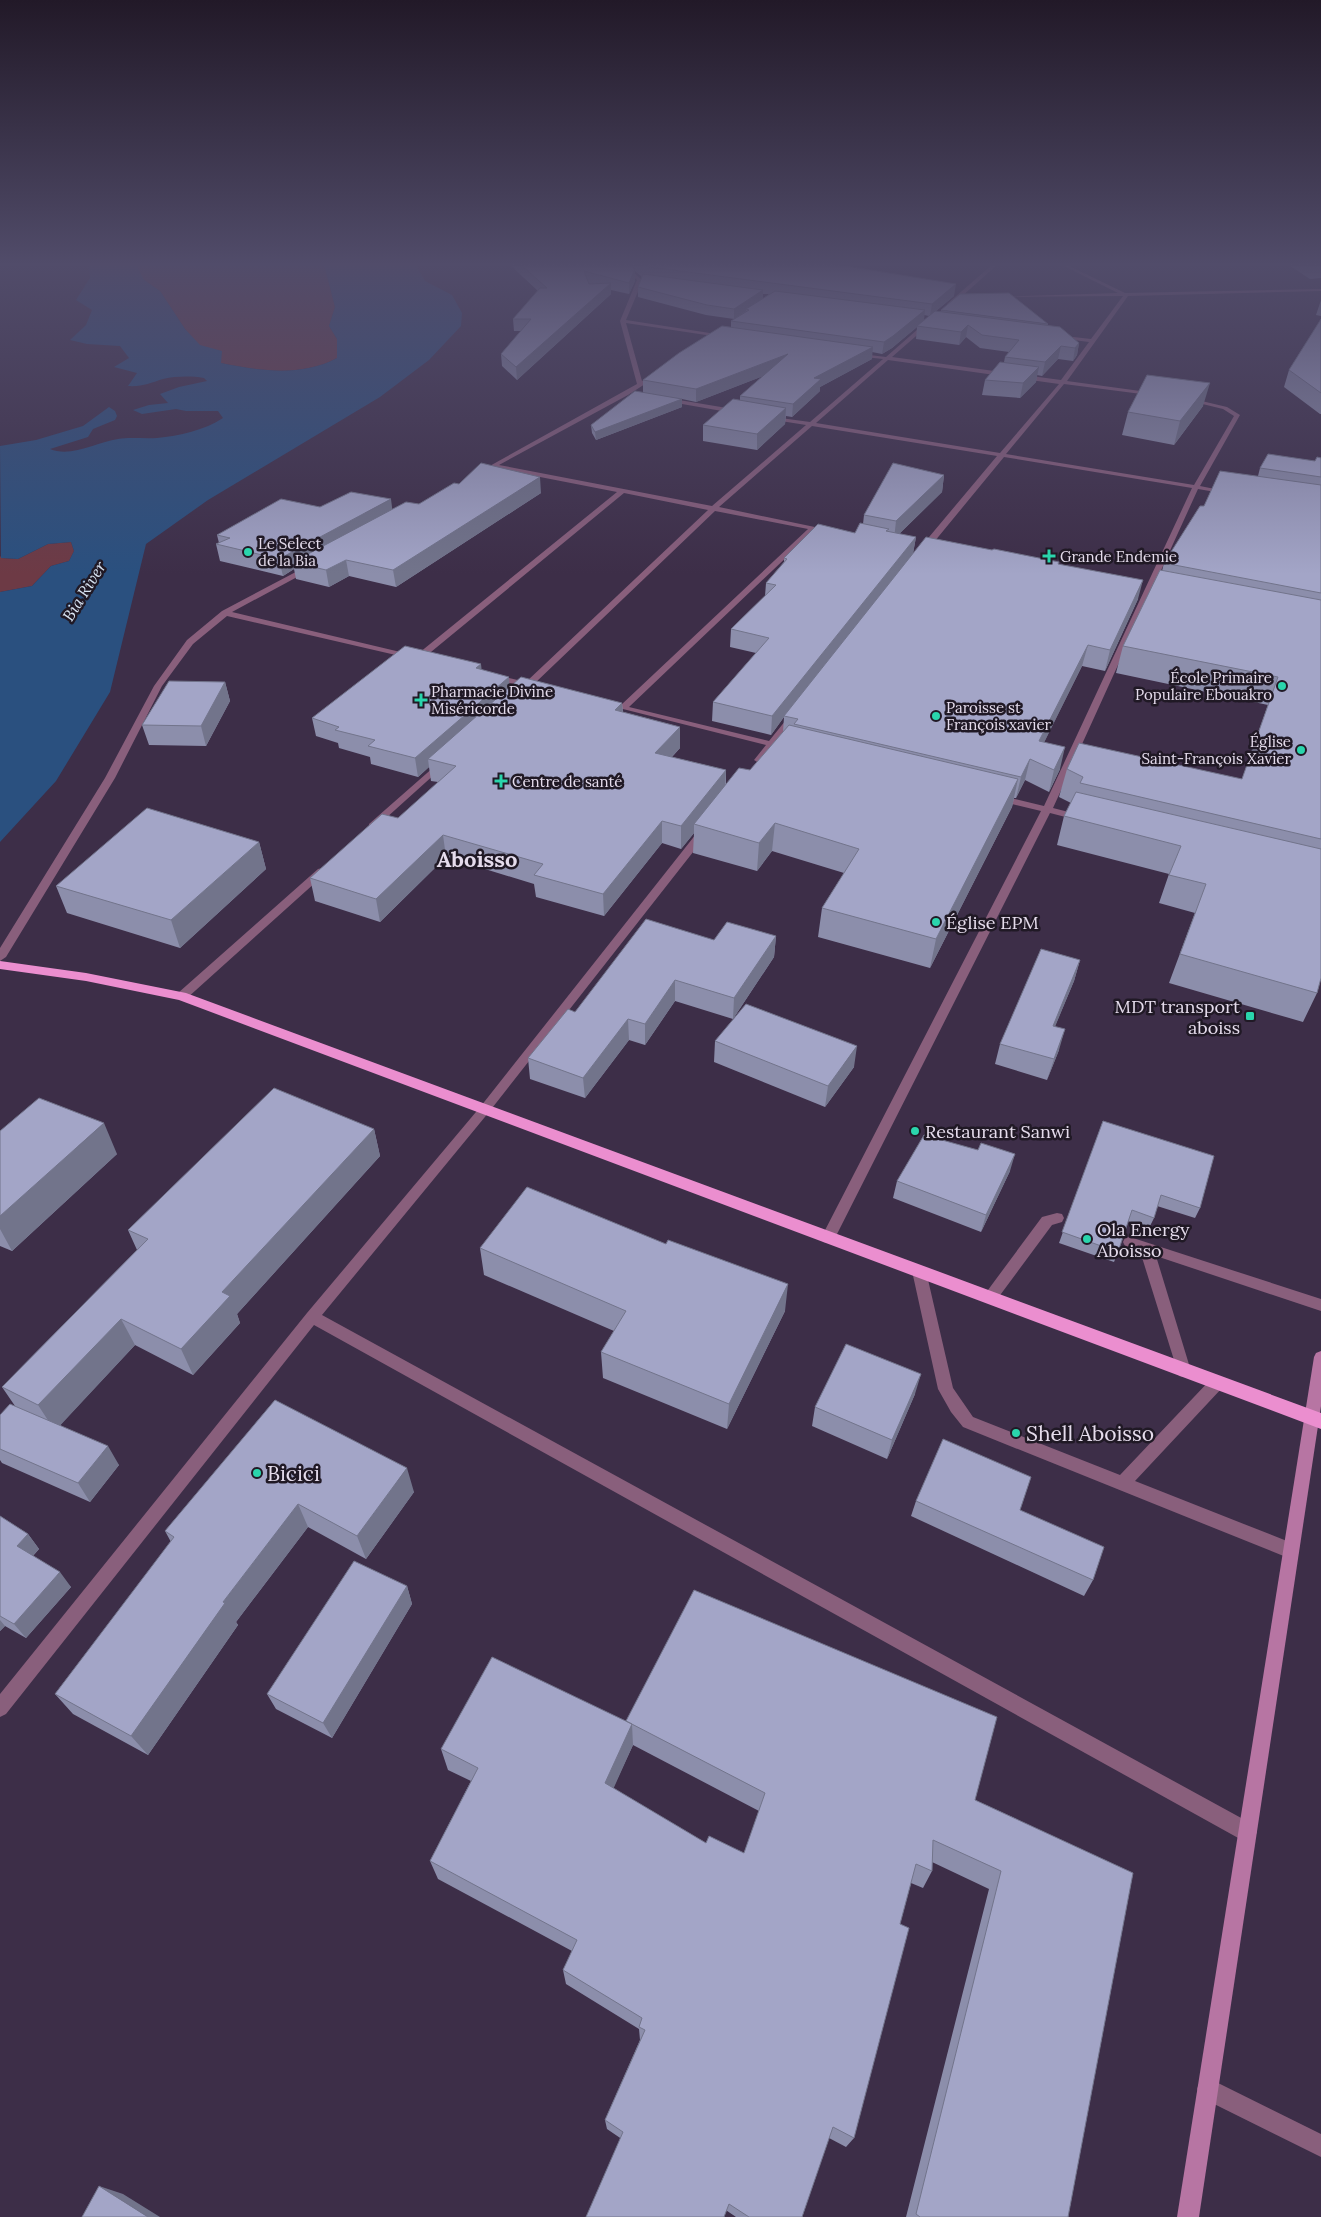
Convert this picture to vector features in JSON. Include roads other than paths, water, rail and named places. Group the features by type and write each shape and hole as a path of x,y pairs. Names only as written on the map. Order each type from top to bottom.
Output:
{"highway":[{"path":"0,965 86,977 182,996 1316,1420"}],"main road":[{"path":"1188,2217 1291,1551 1316,1420 1321,1357"}],"street":[{"path":"635,367 640,385"},
{"path":"513,699 533,687 714,508 878,367"},
{"path":"957,367 1167,397"},
{"path":"922,551 1073,367"},
{"path":"476,476 626,394 663,370"},
{"path":"626,394 634,395"},
{"path":"661,399 746,413"},
{"path":"828,1238 1047,810 1196,486 1237,415 1225,408 1186,400"},
{"path":"756,414 1235,493"},
{"path":"494,466 841,533"},
{"path":"225,613 422,660 622,491"},
{"path":"623,708 814,528"},
{"path":"0,957 110,778 158,686 190,642 225,613 320,561"},
{"path":"482,674 533,687"},
{"path":"595,702 791,749"},
{"path":"754,768 802,705"},
{"path":"366,831 447,758"},
{"path":"990,796 1094,822"},
{"path":"0,1708 312,1317 485,1109 711,822"},
{"path":"182,996 329,864"},
{"path":"990,1298 1048,1221 1057,1218"},
{"path":"1130,1242 1321,1305"},
{"path":"1146,1247 1184,1371"},
{"path":"918,1271 946,1389 956,1407 968,1422 1291,1551"},
{"path":"312,1317 1247,1832"},
{"path":"1122,1484 1217,1384"},
{"path":"1208,2089 1321,2146"}],"water":[{"name":"Bia River","path":"116,367 246,367 280,371 311,367 419,367 380,397 208,500 146,544 110,692 56,781 0,842 0,592 32,586 51,566 69,561 74,551 71,542 48,544 18,559 1,558 0,446 36,440 83,426 109,407 115,411 117,416 115,420 93,429 88,437 50,449 67,452 118,439 174,436 192,432 223,418 218,411 186,411 176,409 142,414 133,410 149,405 168,403 160,394 179,387 207,381 204,378 179,377 128,386 137,373"}],"place":[{"name":"Le Select de la Bia","path":"248,552"},
{"name":"Grande Endemie","path":"1049,556"},
{"name":"École Primaire Populaire Ebouakro","path":"1282,686"},
{"name":"Pharmacie Divine Miséricorde","path":"421,700"},
{"name":"Paroisse st François xavier","path":"936,716"},
{"name":"Église Saint-François Xavier","path":"1301,750"},
{"name":"Centre de santé","path":"501,781"},
{"name":"Église EPM","path":"936,922"},
{"name":"MDT transport aboiss","path":"1250,1016"},
{"name":"Restaurant Sanwi","path":"915,1131"},
{"name":"Ola Energy Aboisso","path":"1087,1239"},
{"name":"Shell Aboisso","path":"1016,1433"},
{"name":"Bicici","path":"257,1473"}],"district":[{"name":"Aboisso","path":"477,859"}]}
